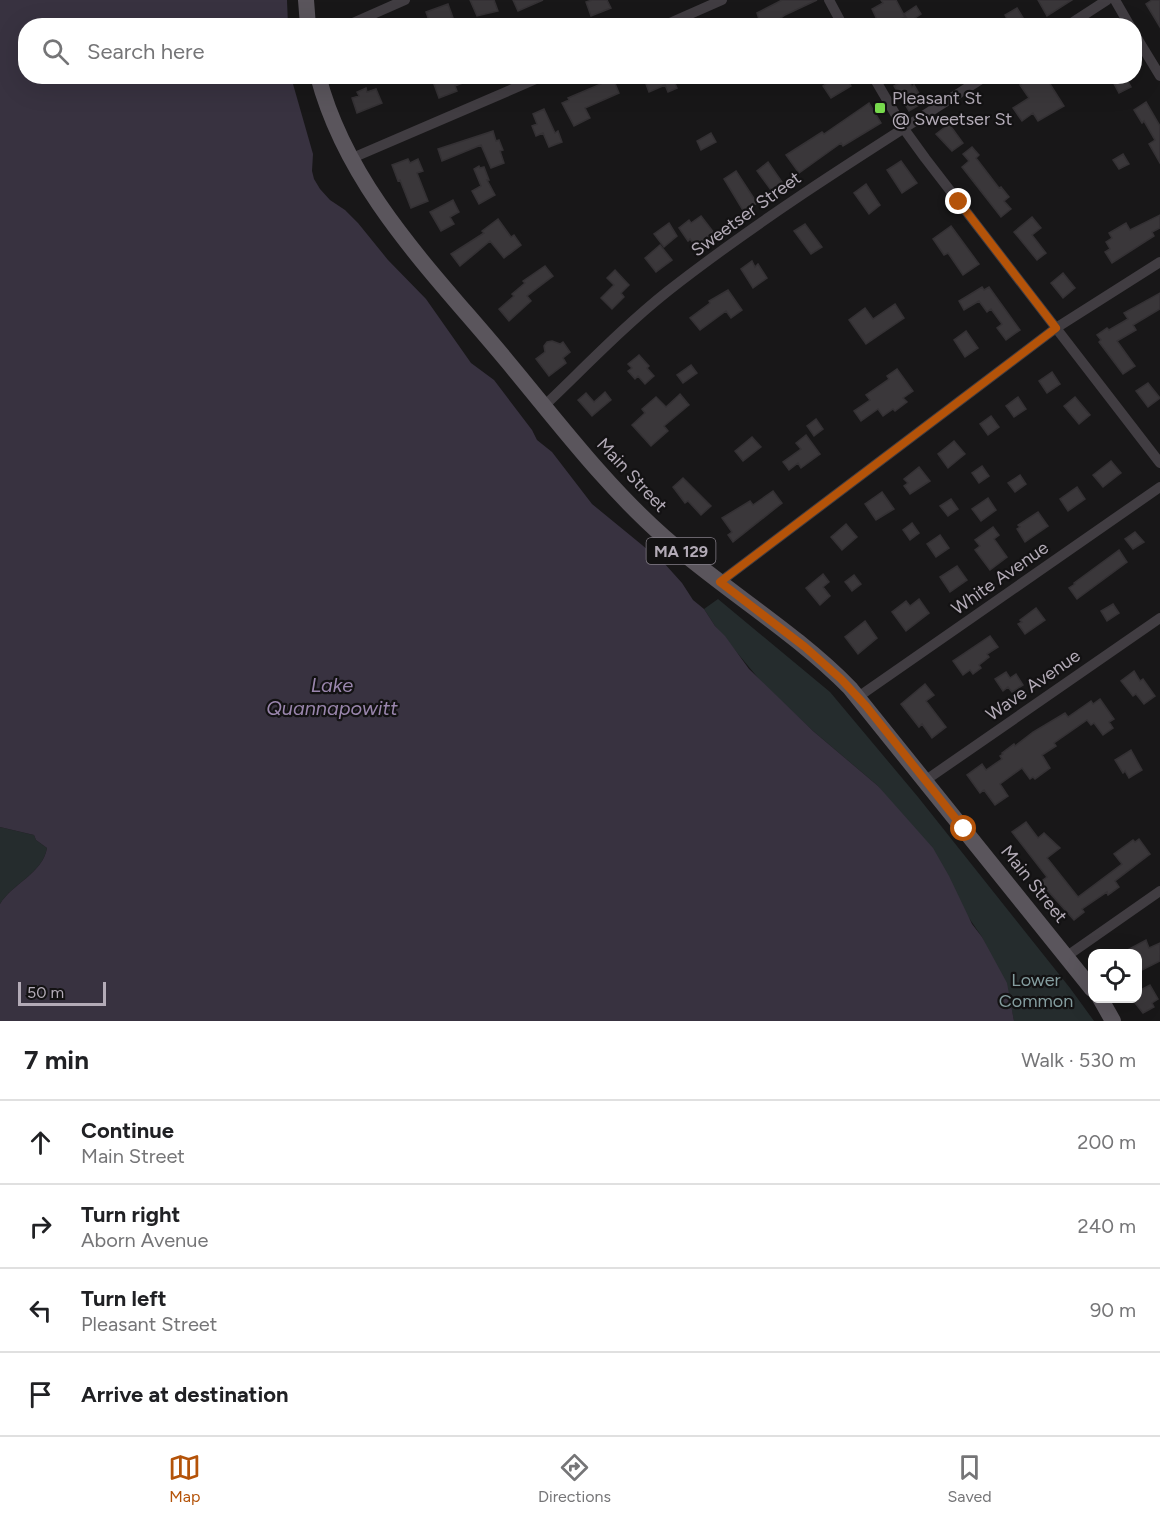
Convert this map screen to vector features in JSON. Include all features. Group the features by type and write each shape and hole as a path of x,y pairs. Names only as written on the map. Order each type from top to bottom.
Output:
{"main road":[{"path":"306,0 307,18"},
{"name":"Main Street","path":"321,84 332,118 350,159 383,212 544,406 630,504 678,549 813,654 858,697 1088,984"},
{"path":"1102,1003 1113,1021"}],"street":[{"path":"364,18 405,0"},
{"path":"681,18 722,0"},
{"path":"829,0 839,18"},
{"path":"1079,18 1107,0"},
{"path":"1115,0 1125,18"},
{"path":"1142,46 1160,76"},
{"path":"350,159 524,84"},
{"path":"878,84 904,129 1160,463"},
{"name":"Sweetser Street","path":"544,406 668,291 789,202 974,84"},
{"path":"720,582 1056,328 1160,262"},
{"name":"White Avenue","path":"858,697 1160,487"},
{"name":"Wave Avenue","path":"926,780 1160,618"},
{"path":"1067,956 1160,891"}],"green space":[{"name":"Lower Common","path":"718,599 830,692 918,797 1094,1021 1014,1021 1009,996 982,937 878,786 813,731 763,684 715,626 704,609"},
{"path":"0,827 34,835 36,840 47,848 40,864 0,904"}],"water":[{"name":"Lake Quannapowitt","path":"0,0 287,0 288,18 18,18 18,84 293,84 313,154 314,179 320,189 358,223 388,260 426,299 471,363 494,380 537,440 552,452 592,504 664,563 682,583 693,600 704,609 749,669 813,731 878,786 933,848 972,924 982,937 1007,983 1014,1021 0,1021 0,904 40,864 47,848 36,840 34,835 0,827"}],"building":[{"path":"470,0 494,0 498,11 477,16"},
{"path":"513,0 543,0 518,11"},
{"path":"607,0 611,8 591,16 586,2"},
{"path":"782,0 817,0 781,18 759,18 757,13"},
{"path":"881,0 896,0 905,17 876,18 872,9 883,3"},
{"path":"1038,0 1072,0 1047,16"},
{"path":"1152,0 1160,0 1160,27 1146,4"},
{"path":"448,4 453,18 428,18 426,12"},
{"path":"916,6 921,14 915,18 906,18 904,14"},
{"path":"1017,8 1023,18 1007,18 1005,15"},
{"path":"434,84 460,84 455,86 457,91 439,98"},
{"path":"601,84 615,84 619,93 585,108 590,118 574,126 562,103 569,100 568,98"},
{"path":"646,84 675,84 677,88 668,92 665,85 649,92"},
{"path":"850,84 851,86 831,98 823,86"},
{"path":"910,84 912,87 914,85 924,102 909,111 894,86"},
{"path":"1050,84 1064,106 1038,121 1033,113 1022,121 1013,108 1029,98 1020,85"},
{"path":"1114,84 1129,84 1131,87 1119,93"},
{"path":"366,88 367,92 376,89 382,103 357,113 352,98 359,96 357,92"},
{"path":"1146,102 1160,126 1160,163 1149,144 1155,140 1144,121 1142,123 1134,110"},
{"path":"869,103 881,123 843,146 841,143 799,173 786,155 822,132 824,134"},
{"path":"544,109 555,133 558,131 562,142 549,147 543,133 536,136 532,126 537,124 533,114"},
{"path":"949,124 963,143 952,151 936,134"},
{"path":"493,131 496,141 499,140 503,150 500,151 504,163 491,168 481,145 442,161 438,149"},
{"path":"711,133 716,142 701,150 697,141"},
{"path":"972,147 979,155 976,158 999,188 1001,187 1009,197 1004,201 1011,209 1001,217 962,167 969,161 963,154"},
{"path":"1123,154 1129,164 1119,169 1113,160"},
{"path":"408,159 410,163 418,159 423,171 417,173 428,201 411,208 392,165"},
{"path":"901,161 917,183 902,193 887,170"},
{"path":"768,162 782,182 771,190 757,171"},
{"path":"479,166 484,167 489,180 487,180 495,195 479,204 472,191 481,186 474,169"},
{"path":"736,171 757,203 744,212 724,179"},
{"path":"866,184 880,205 869,214 854,193"},
{"path":"453,200 459,212 450,217 454,224 441,231 430,212"},
{"path":"1160,215 1160,228 1152,232 1154,236 1112,263 1105,252 1110,249 1106,242 1112,238 1109,233 1126,223 1130,230"},
{"path":"701,216 715,234 697,248 690,239 688,241 679,228 689,220 691,223"},
{"path":"1032,217 1041,228 1032,235 1046,253 1037,260 1014,232"},
{"path":"498,219 511,237 514,235 521,245 504,258 490,241 460,266 451,254 484,233 482,231"},
{"path":"669,223 677,236 664,247 654,234"},
{"path":"805,224 822,247 811,254 794,231"},
{"path":"951,226 979,264 963,275 948,253 944,255 933,239"},
{"path":"660,245 672,260 656,272 645,258"},
{"path":"752,261 755,267 758,264 767,278 753,288 741,269"},
{"path":"545,266 553,276 527,296 531,301 509,321 499,309 514,296 512,294 525,283 523,281"},
{"path":"615,270 629,285 621,293 624,297 612,309 601,298 614,285 607,278"},
{"path":"1063,273 1075,288 1063,298 1051,283"},
{"path":"982,287 984,290 989,287 1020,330 1006,340 997,328 1002,324 991,309 987,312 979,301 964,310 959,301"},
{"path":"728,290 742,310 731,318 726,311 700,330 690,318 710,303 709,301"},
{"path":"1160,293 1160,309 1133,325 1136,330 1117,341 1135,366 1123,374 1099,342 1101,340 1097,335 1128,319 1124,313"},
{"path":"895,304 904,318 866,344 849,320 865,308 873,319"},
{"path":"966,331 978,348 965,357 954,340"},
{"path":"547,342 560,344 563,342 570,352 563,358 566,363 549,376 536,359 545,352 544,346"},
{"path":"639,355 654,376 645,384 638,376 635,379 628,371 632,368 628,364"},
{"path":"691,365 697,373 683,383 677,375"},
{"path":"897,369 913,391 903,398 907,402 883,416 878,409 861,421 854,411 870,400 866,395 889,379 887,376"},
{"path":"1052,372 1060,384 1047,393 1039,381"},
{"path":"1148,383 1160,398 1148,407 1136,391"},
{"path":"605,392 611,400 592,416 578,400 586,393 594,402"},
{"path":"680,394 689,405 664,426 668,431 651,446 632,425 645,413 642,409 656,397 666,407"},
{"path":"1018,397 1026,409 1014,417 1006,406"},
{"path":"1075,397 1090,415 1079,424 1064,406"},
{"path":"991,416 999,427 988,435 980,424"},
{"path":"816,419 823,429 814,436 807,426"},
{"path":"806,435 820,454 801,468 798,463 789,470 783,462 801,449 796,443"},
{"path":"752,437 761,447 743,461 735,451"},
{"path":"954,441 965,454 948,468 938,454"},
{"path":"1111,461 1121,473 1103,487 1093,475"},
{"path":"982,466 989,476 979,483 972,473"},
{"path":"919,467 930,481 910,494 904,486 908,483 904,479"},
{"path":"1020,475 1026,484 1015,492 1008,483"},
{"path":"683,478 711,506 701,515 688,501 685,503 673,487"},
{"path":"1077,487 1085,499 1068,511 1060,499"},
{"path":"773,491 782,503 733,542 728,535 732,532 722,518 750,501 753,505"},
{"path":"882,492 894,509 876,520 865,504"},
{"path":"988,498 996,510 981,521 972,509"},
{"path":"951,499 958,509 948,516 940,506"},
{"path":"1038,512 1048,526 1025,542 1017,529 1020,527 1018,525"},
{"path":"912,523 919,533 910,540 903,530"},
{"path":"846,524 857,537 842,550 831,537"},
{"path":"993,527 999,535 994,539 1007,557 990,570 975,550 980,546 975,540"},
{"path":"1135,532 1144,542 1133,549 1125,539"},
{"path":"940,535 949,548 936,557 927,544"},
{"path":"1119,550 1127,562 1077,599 1069,588"},
{"path":"957,566 967,580 950,592 940,577"},
{"path":"823,574 829,582 823,587 830,596 820,605 806,588"},
{"path":"854,575 861,584 852,591 845,582"},
{"path":"919,599 929,613 906,631 892,612 906,601 910,606"},
{"path":"1113,604 1119,613 1107,621 1101,611"},
{"path":"1036,608 1045,620 1025,634 1018,624"},
{"path":"865,621 877,638 858,654 845,637"},
{"path":"990,636 998,647 987,654 989,657 979,665 981,668 973,674 970,670 963,675 953,661"},
{"path":"1134,671 1140,681 1143,679 1155,696 1144,704 1136,694 1133,696 1121,681"},
{"path":"1006,672 1010,678 1016,674 1023,685 1012,692 1008,687 1003,691 995,679"},
{"path":"925,684 934,695 926,701 946,727 932,738 922,724 919,727 901,704"},
{"path":"1100,699 1114,719 1109,722 1113,728 1103,735 1094,723 1091,725 1087,720 1054,743 1056,746 1042,755 1050,768 1035,779 1033,777 1030,779 1022,768 1000,784 1008,796 995,805 984,790 980,793 967,775 982,764 986,770 1002,759 1000,756 1002,753 1014,744 1015,746 1065,713 1068,717 1091,701 1093,704"},
{"path":"1131,750 1142,770 1129,778 1115,760"},
{"path":"1026,822 1038,838 1044,833 1060,848 1047,858 1078,897 1122,864 1114,854 1133,840 1135,842 1139,839 1150,854 1115,881 1119,887 1108,895 1107,892 1082,909 1084,912 1074,920 1040,882 1047,877 1012,832"},
{"path":"1146,940 1149,948 1160,943 1160,961 1142,970 1142,949 1129,949"},
{"path":"1150,985 1158,999 1152,1003 1154,1007 1143,1013 1135,1003 1142,1003 1142,989"}],"place":[{"name":"Pleasant St @ Sweetser St","path":"880,108"}],"route":[{"path":"959,202 1056,328 720,582 805,647 850,688 964,829"}]}
